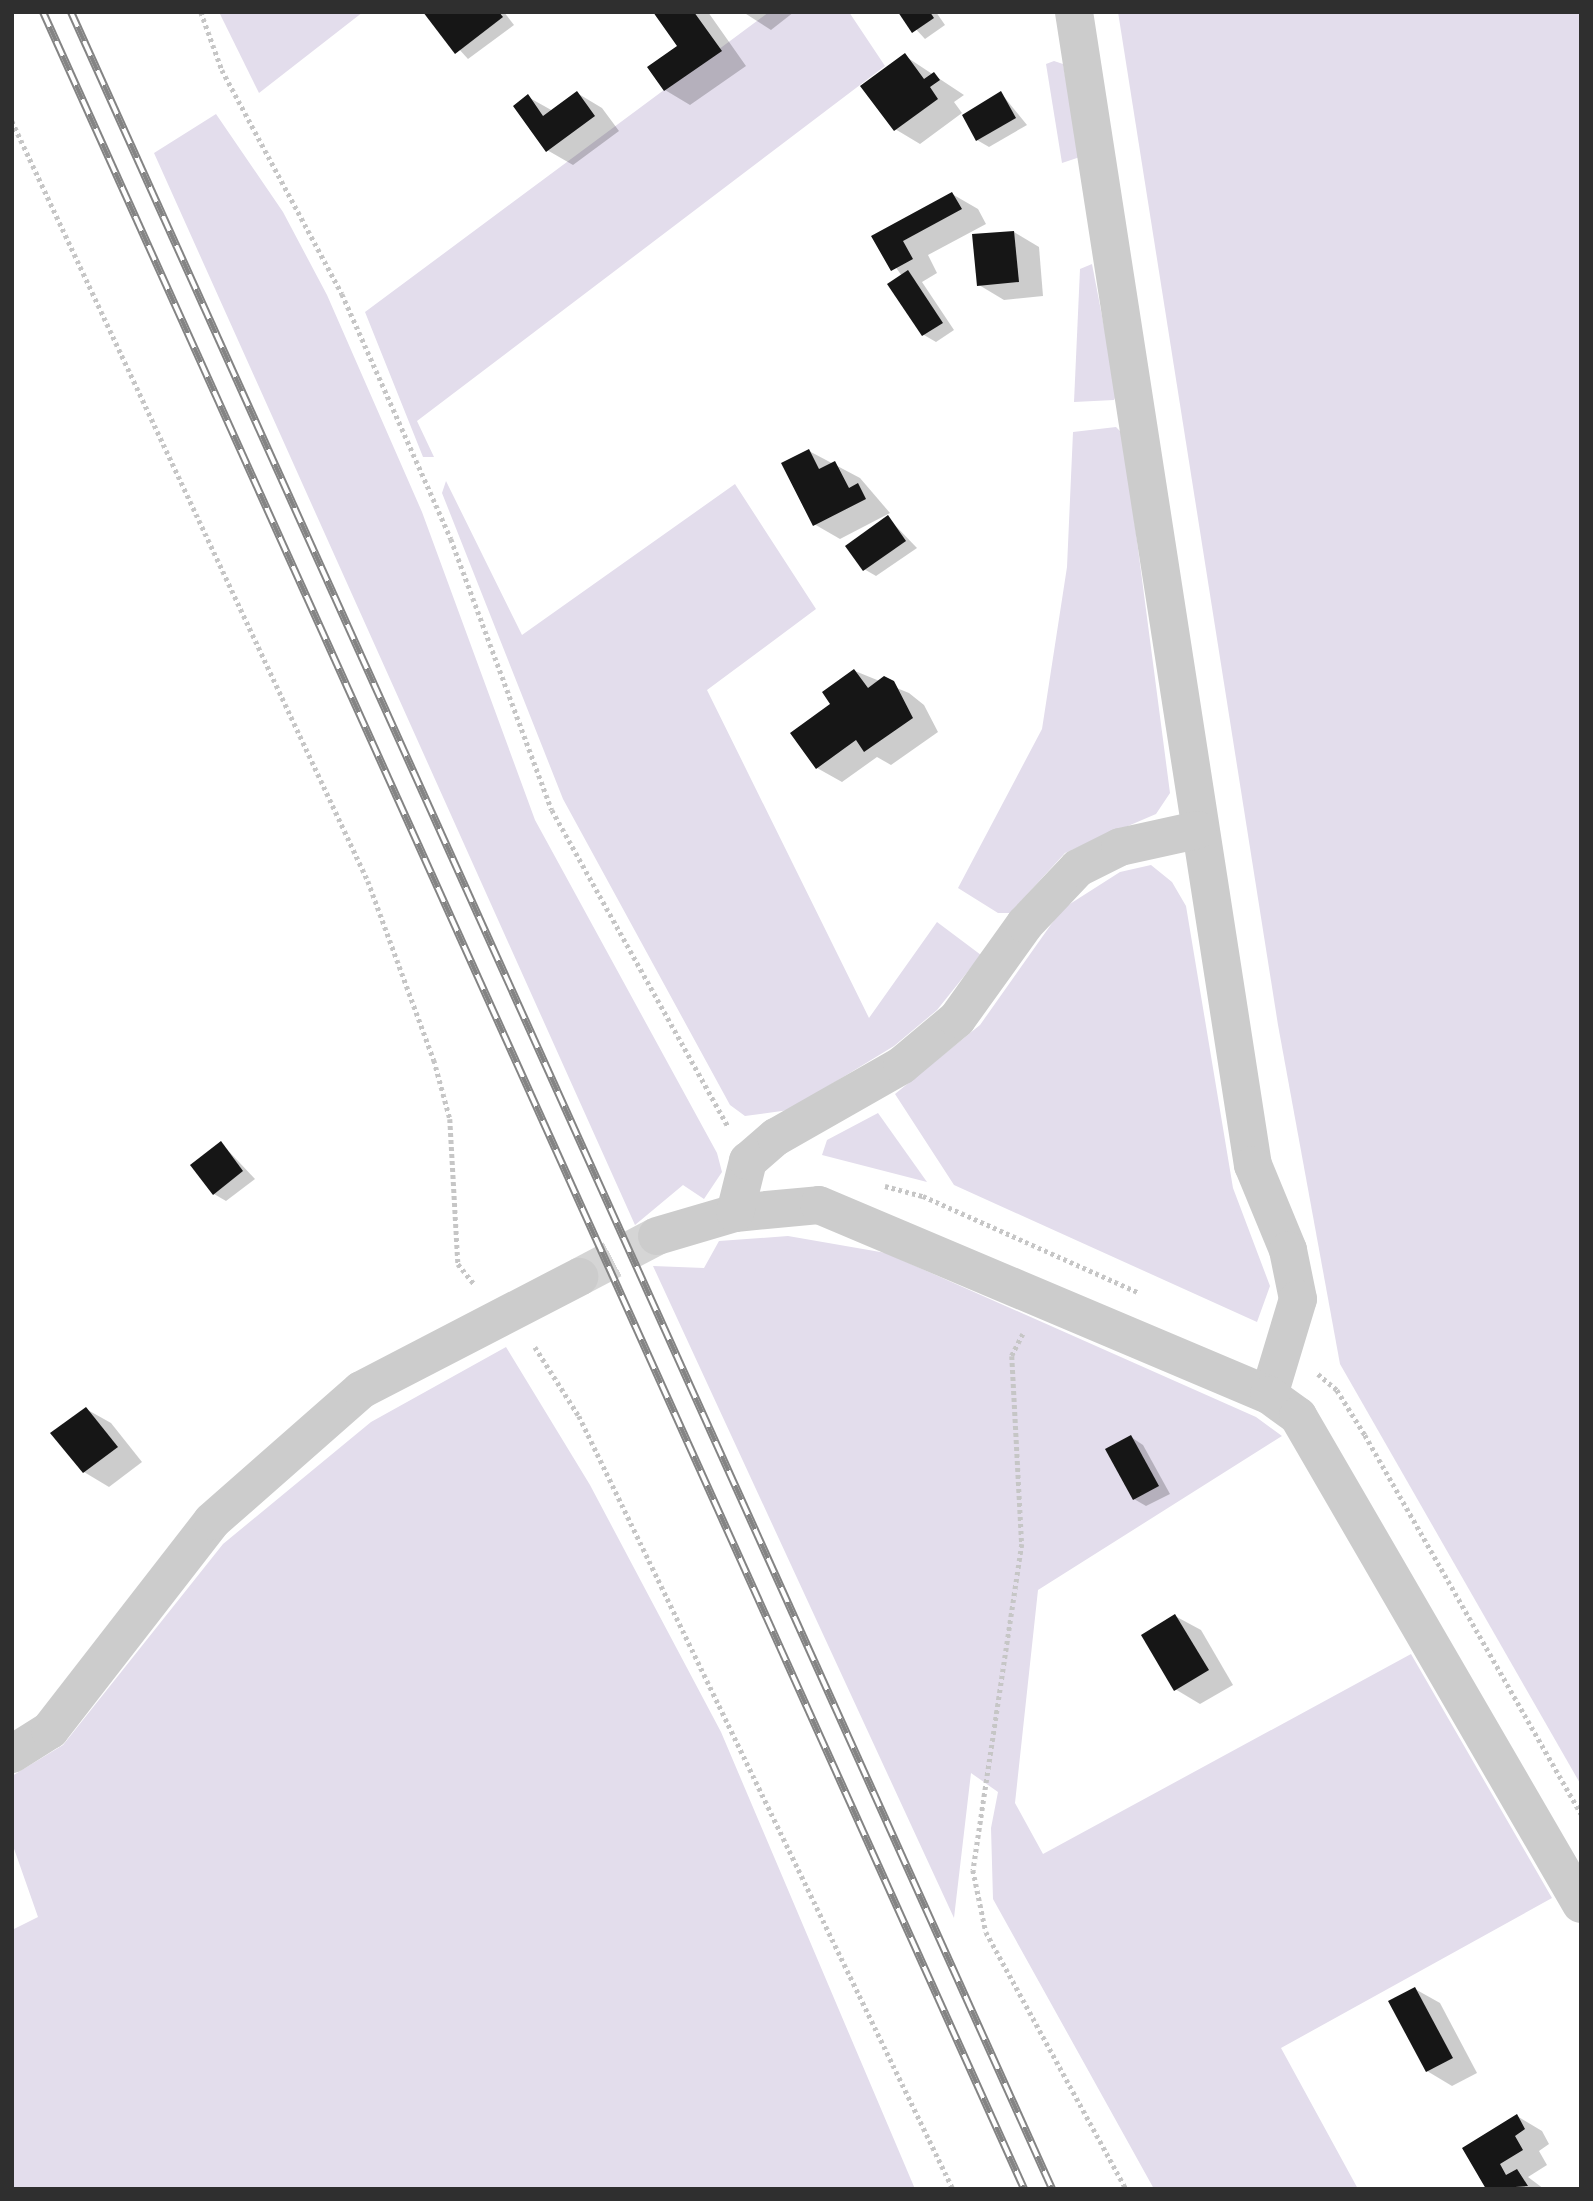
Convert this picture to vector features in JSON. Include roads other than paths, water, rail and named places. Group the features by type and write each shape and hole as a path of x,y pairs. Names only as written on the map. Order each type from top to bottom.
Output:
{"street":[{"path":"1074,12 1198,830 1252,1165 1289,1250 1298,1299 1283,1357 1269,1395"},
{"path":"735,1213 748,1161 776,1137 902,1065 957,1019 1048,895 1078,868 1120,848 1198,830"},
{"path":"657,1236 735,1213 819,1205 1269,1395 1298,1416 1321,1449 1581,1904"},
{"path":"12,1754 50,1730 212,1521 360,1390 579,1277"}],"tunnel":[{"path":"579,1277 657,1236"}],"railway":[{"path":"43,12 1024,2189"},
{"path":"71,12 1052,2189"}]}
